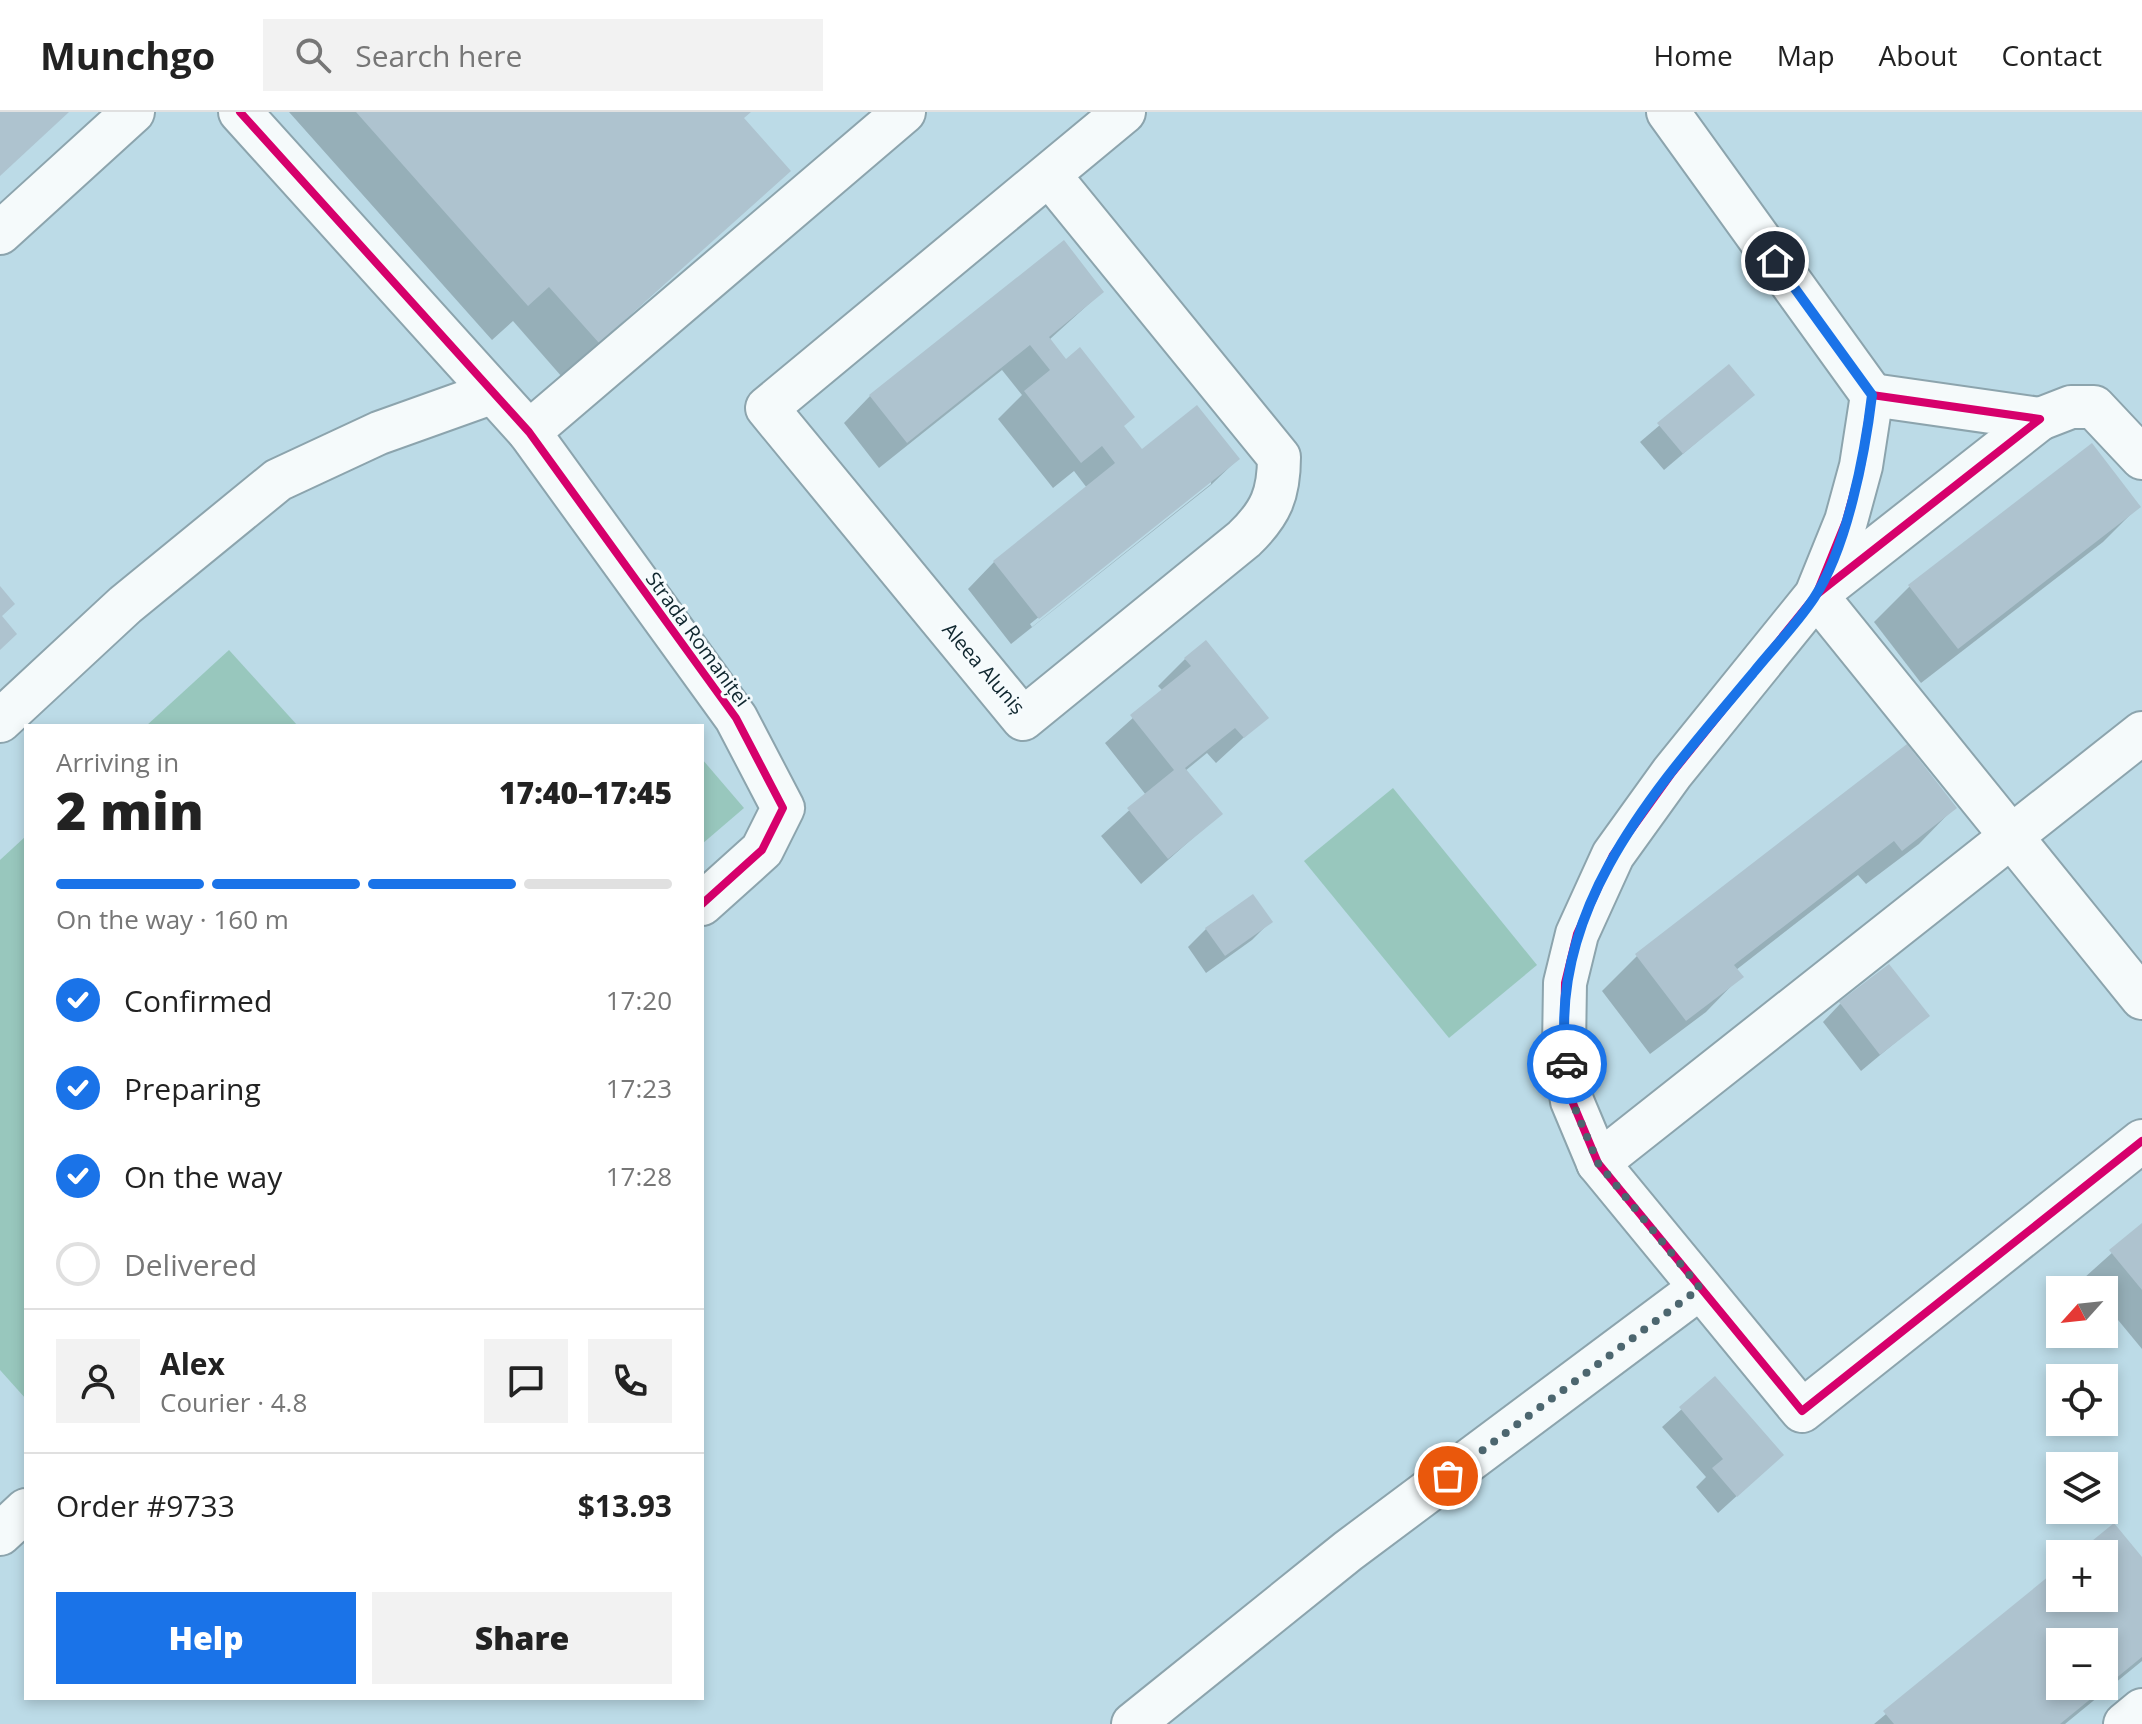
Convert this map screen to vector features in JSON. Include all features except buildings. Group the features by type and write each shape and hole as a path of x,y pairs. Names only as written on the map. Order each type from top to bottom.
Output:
{"street":[{"path":"0,233 133,112"},
{"path":"240,112 529,432 904,112"},
{"name":"Aleea Aluniș","path":"1050,176 1279,457 1279,489 1260,523 1244,539 1023,719 767,408 1124,112"},
{"path":"1668,112 1872,395 1861,466 1846,521 1816,595"},
{"path":"0,721 125,605 278,480 379,433 491,393"},
{"path":"1872,395 2040,419"},
{"path":"2142,458 2094,407 2071,407 2040,419 1816,595 1672,773 1613,855 1577,934 1565,983 1564,1048 1572,1101 1598,1163 1802,1411 2142,1141"},
{"name":"Strada Romaniței","path":"529,432 736,718 783,808 762,850 704,902"},
{"path":"1816,595 2142,998"},
{"path":"1598,1163 2142,733"},
{"path":"1133,1724 1348,1551 1700,1288"},
{"path":"0,1534 24,1512"},
{"path":"2125,1724 2142,1710"}],"green space":[{"path":"229,650 296,724 148,724"},
{"path":"704,761 744,808 704,842"},
{"path":"1393,788 1537,965 1449,1038 1304,861"},
{"path":"24,838 24,1397 0,1370 0,860"}],"cycle path":[{"path":"240,112 529,432 736,718 783,808 762,850 704,902"},
{"path":"1816,595 2040,419 1872,395 1861,466 1846,521 1816,595 1672,773 1613,855 1577,934 1565,983 1564,1048 1572,1101 1598,1163 1802,1411 2142,1141"}],"way so far":[{"path":"1448,1476 1700,1288 1598,1163 1572,1101 1567,1064"}],"route":[{"path":"1567,1064 1564,1048 1565,983 1577,934 1594,890 1613,855 1672,773 1816,595 1846,521 1861,466 1872,395 1775,261"}]}
